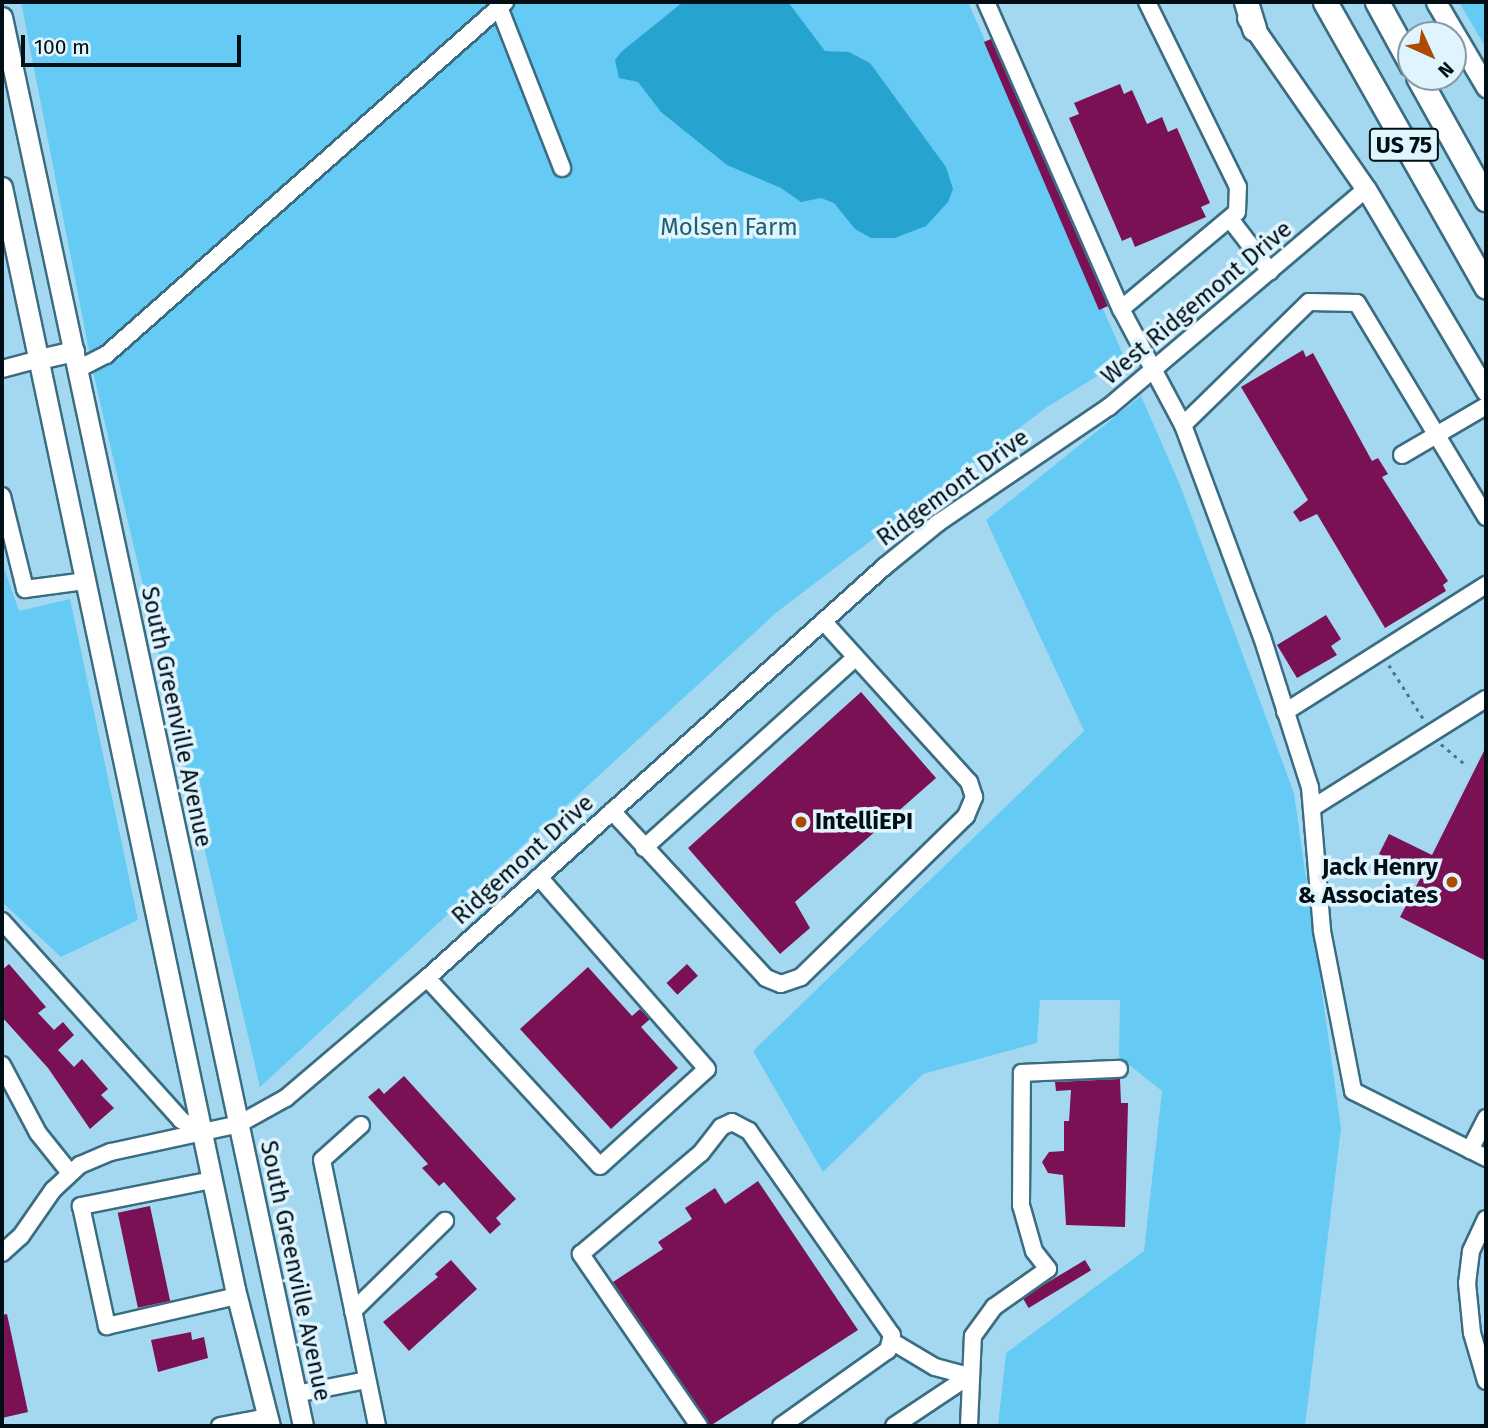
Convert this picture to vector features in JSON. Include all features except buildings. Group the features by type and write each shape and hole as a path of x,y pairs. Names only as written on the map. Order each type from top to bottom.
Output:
{"highway":[{"path":"1246,2 1254,29"},
{"name":"US 75","path":"1325,2 1486,287"},
{"path":"1377,2 1397,38"},
{"name":"US 75","path":"1426,91 1486,199"},
{"path":"1468,167 1486,189"}],"main road":[{"path":"1237,2 1366,189 1486,391"},
{"path":"1436,2 1486,87"},
{"name":"South Greenville Avenue","path":"2,18 303,1426"},
{"path":"2,187 237,1296 267,1415 296,1394"},
{"path":"38,359 76,360"}],"street":[{"path":"986,2 1121,309 1183,425 1262,637 1310,788 1322,931 1353,1090 1486,1158"},
{"path":"1121,309 1237,212 1238,187 1147,2"},
{"path":"76,360 106,355 502,4 562,168"},
{"name":"West Ridgemont Drive","path":"1052,444 1109,407 1366,189"},
{"path":"1230,219 1270,271"},
{"path":"1183,425 1309,302 1357,303 1486,517"},
{"path":"2,369 38,359"},
{"path":"1402,455 1486,406"},
{"name":"Ridgemont Drive","path":"2,1253 70,1173 111,1152 239,1124 286,1098 427,978 823,621 938,523 1052,444"},
{"path":"2,496 25,589 86,580"},
{"path":"1286,712 1486,585"},
{"path":"612,811 766,978 781,984 801,977 966,816 974,797 969,782 823,621"},
{"path":"644,848 856,657"},
{"path":"1312,808 1486,699"},
{"path":"427,978 600,1166 707,1069 539,877"},
{"path":"2,921 181,1120 202,1133"},
{"path":"2,1065 38,1133 70,1173"},
{"path":"969,1426 968,1376 973,1336 994,1307 1048,1269 1034,1251 1021,1205 1022,1073 1119,1069"},
{"path":"1470,1150 1486,1118"},
{"path":"699,1426 581,1254 701,1153 721,1127 732,1122 749,1131 889,1329 893,1342 935,1367 968,1376"},
{"path":"360,1125 321,1160 377,1426"},
{"path":"212,1180 81,1206 107,1326 237,1296"},
{"path":"1486,1219 1471,1251 1467,1300 1479,1367 1486,1381"},
{"path":"353,1311 445,1221"},
{"path":"781,1426 879,1358 893,1342"},
{"path":"894,1426 968,1376"},
{"path":"296,1394 367,1380"},
{"path":"220,1426 267,1415"}],"path":[{"path":"1381,652 1432,733 1467,766"}],"green space":[{"name":"Molsen Farm","path":"21,2 968,2 1125,359 1047,407 777,612 260,1087 94,376"},
{"path":"1459,2 1486,2 1486,48"},
{"path":"1141,396 1180,485 1294,793 1341,1128 1305,1426 998,1426 1006,1353 1144,1251 1162,1091 1119,1057 1120,1000 1040,1000 1037,1043 923,1074 823,1172 753,1051 1084,731 986,520"},
{"path":"2,562 19,611 70,599 138,920 61,957 2,902"}],"shaded area":[{"path":"683,2 788,2 825,51 849,52 870,63 946,167 953,189 948,202 926,226 895,238 871,238 855,229 834,203 821,198 801,202 781,188 727,165 661,112 638,82 619,78 615,60 621,52"}],"place":[{"name":"IntelliEPI","path":"801,822"},
{"name":"Jack Henry & Associates","path":"1452,882"}]}
